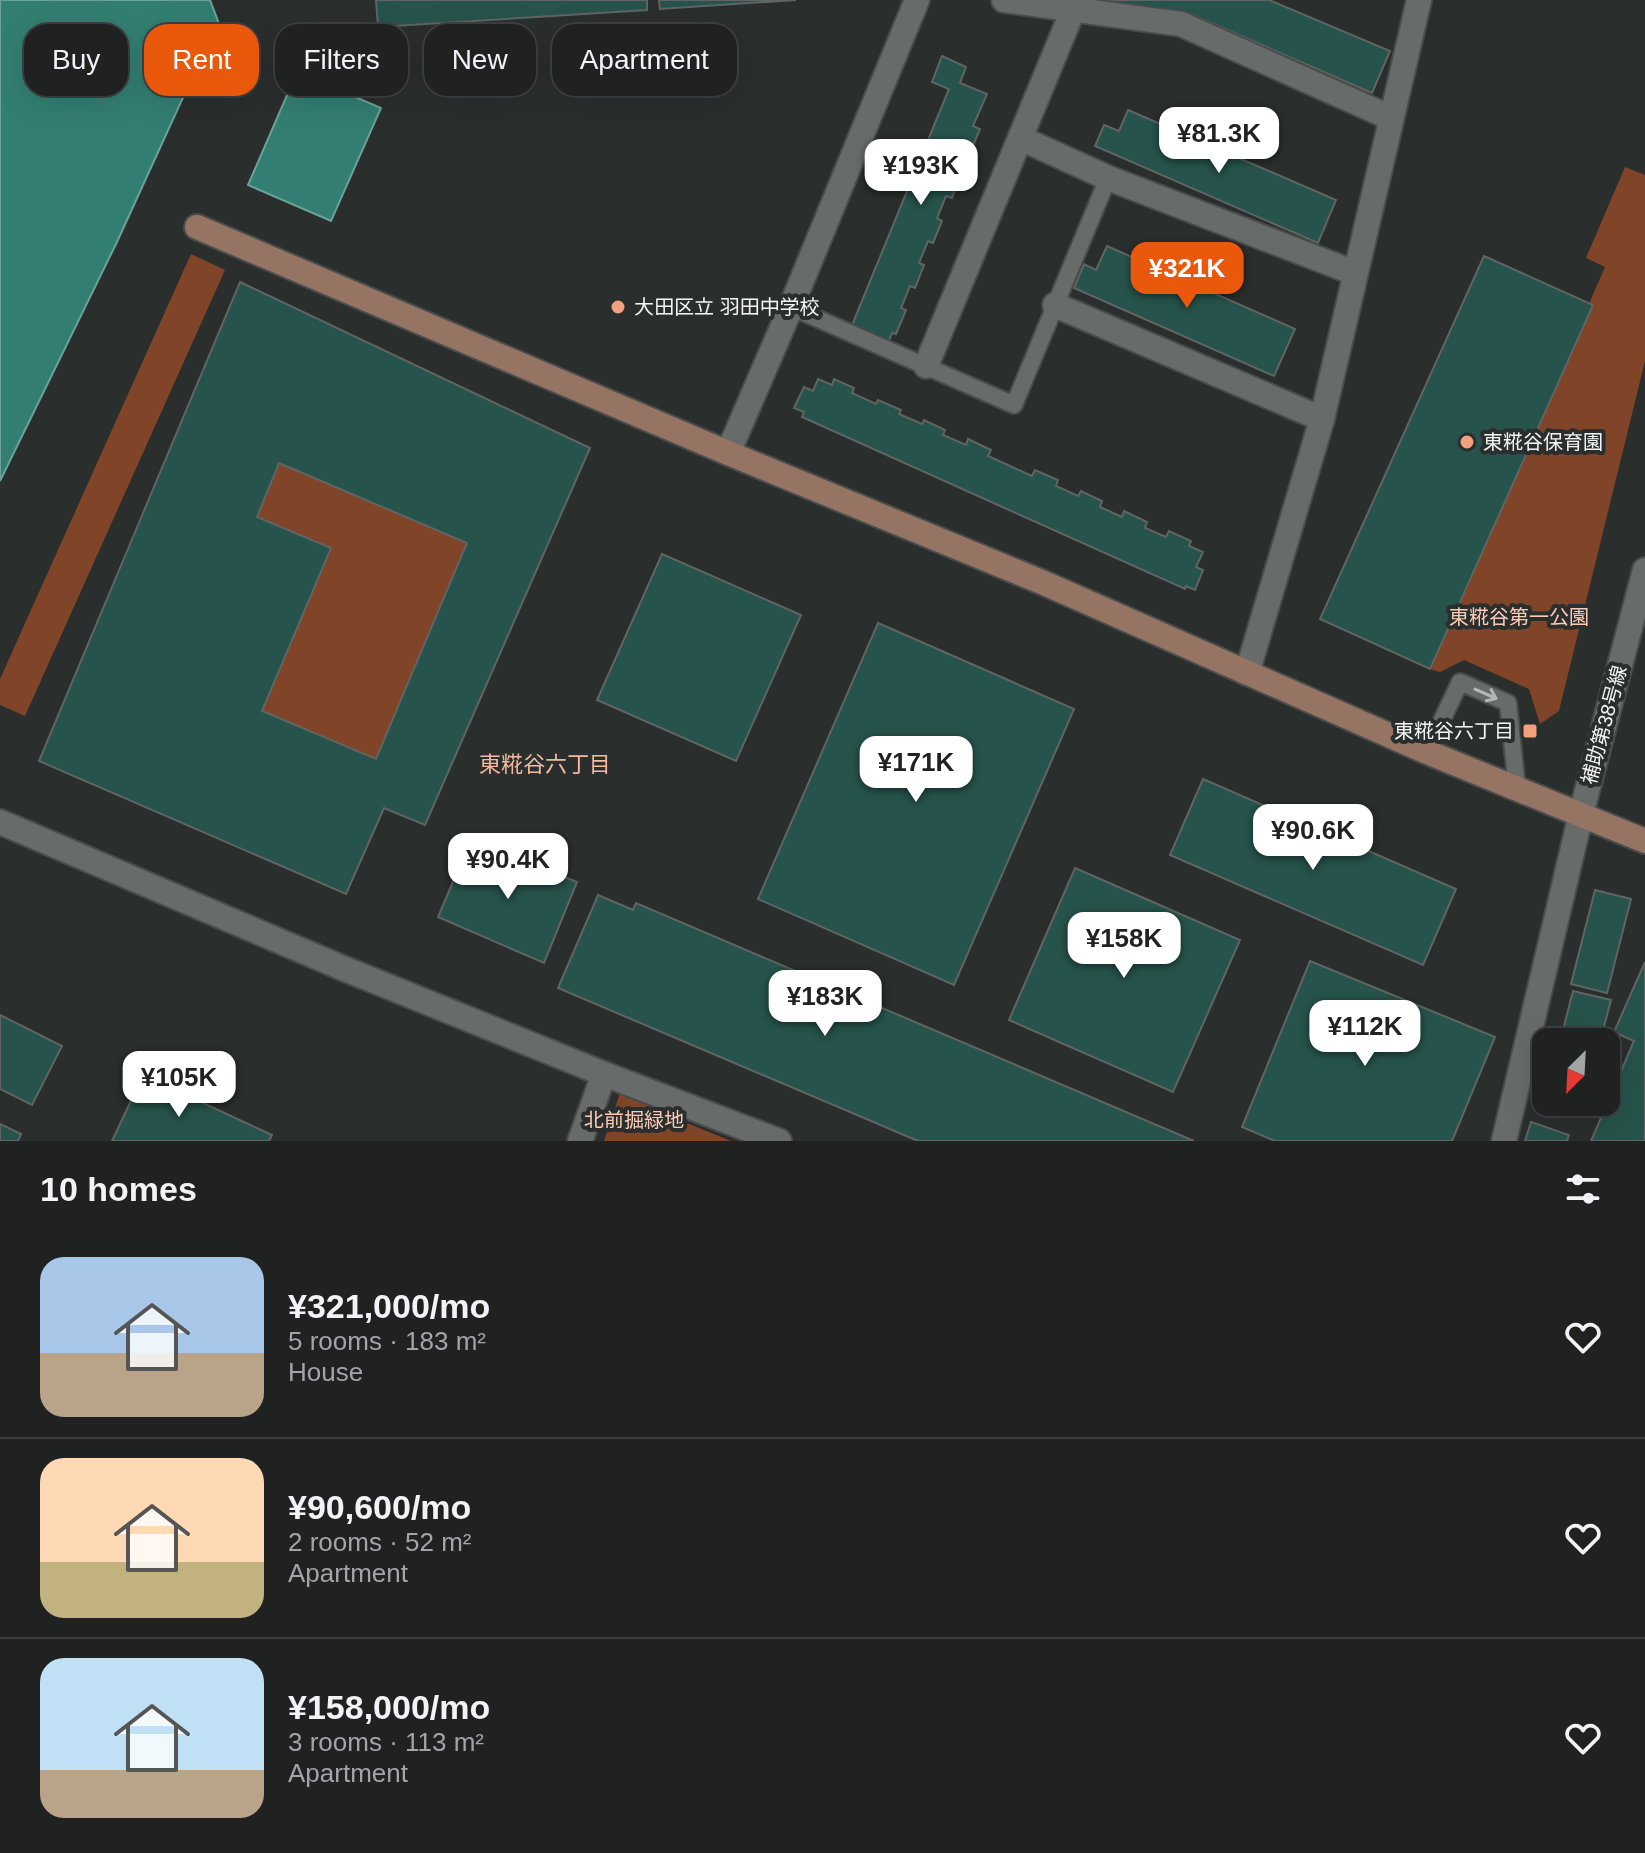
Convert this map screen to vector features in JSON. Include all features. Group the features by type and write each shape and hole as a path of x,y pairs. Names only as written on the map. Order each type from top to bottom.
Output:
{"street":[{"path":"728,453 917,0"},
{"path":"1004,0 1181,24 1391,118"},
{"path":"1247,673 1322,419 1419,0"},
{"path":"926,366 1073,10"},
{"path":"1020,138 1108,178 1355,273"},
{"path":"197,227 728,453 900,522 1427,752 1645,841"},
{"path":"1055,305 1322,419"},
{"name":"補助第38号線","path":"1504,1141 1581,814 1645,570"},
{"path":"0,822 345,969 600,1084 779,1141"},
{"path":"580,1141 600,1084"}],"lane":[{"path":"791,307 1014,405 1108,178"},
{"path":"1427,752 1460,682 1508,703 1517,788"}],"green space":[{"name":"東糀谷第一公園","path":"1625,167 1645,175 1645,361 1559,711 1540,724 1529,689 1464,660 1440,672 1430,669 1605,267 1586,258"},
{"path":"191,254 225,270 25,716 0,705 0,679"},
{"path":"279,463 467,543 376,759 262,711 257,517"},
{"name":"北前掘緑地","path":"622,1087 660,1112 731,1141 604,1141"}],"shaded area":[{"path":"0,0 210,0 217,24 144,24 144,96 184,96 117,242 0,481"},
{"path":"287,96 353,96 381,108 331,221 248,185"}],"building":[{"path":"376,0 647,0 647,10 408,25 378,24"},
{"path":"659,0 796,0 660,9"},
{"path":"1075,0 1269,0 1390,51 1372,93 1193,15"},
{"path":"942,56 966,67 960,83 987,94 973,126 980,129 970,153 965,151 956,172 961,174 952,198 946,196 937,218 942,221 933,243 928,241 919,263 924,265 915,288 910,286 901,308 906,310 896,334 892,333 887,345 850,330 949,89 932,82"},
{"path":"1128,110 1336,200 1318,243 1095,146 1104,125 1119,131"},
{"path":"1107,246 1295,329 1274,376 1074,288 1084,264 1096,270"},
{"path":"1484,256 1593,305 1430,669 1320,619"},
{"path":"240,282 590,448 425,825 384,808 346,894 39,761","holes":["279,463 467,543 376,759 262,711 331,548 257,517"]},
{"path":"818,379 832,385 834,379 854,388 852,393 876,404 878,400 901,410 899,414 922,424 924,420 945,430 943,435 966,445 968,439 991,450 988,456 1032,476 1035,470 1058,480 1056,486 1078,496 1081,491 1102,501 1100,507 1122,517 1124,511 1147,522 1145,528 1166,537 1169,531 1191,541 1189,546 1203,552 1196,567 1203,570 1195,590 1186,586 1185,589 802,417 804,412 794,408 804,387 813,391"},
{"path":"662,554 801,615 736,761 597,700"},
{"path":"878,623 1074,709 954,985 758,899"},
{"path":"1203,779 1456,889 1423,965 1170,855"},
{"path":"482,843 577,882 544,963 438,917 466,851 477,856"},
{"path":"1075,868 1240,940 1173,1092 1009,1020"},
{"path":"1595,890 1631,899 1607,993 1571,984"},
{"path":"598,895 633,910 636,903 1194,1141 918,1141 558,988"},
{"path":"1310,961 1495,1037 1452,1141 1275,1141 1242,1127"},
{"path":"1645,962 1645,1141 1591,1141 1602,1116 1620,1116 1620,1074 1634,1041 1620,1035 1620,1028 1616,1028"},
{"path":"1573,991 1611,1000 1604,1028 1564,1028"},
{"path":"0,1015 62,1046 32,1105 0,1089"},
{"path":"143,1075 272,1135 269,1141 112,1141"},
{"path":"1531,1122 1569,1135 1567,1141 1525,1141"},
{"path":"0,1124 21,1134 18,1141 0,1141"}],"place":[{"name":"大田区立 羽田中学校","path":"618,307"},
{"name":"東糀谷保育園","path":"1467,442"},
{"name":"東糀谷六丁目","path":"1530,731"}],"district":[{"name":"東糀谷六丁目","path":"545,764"}]}
